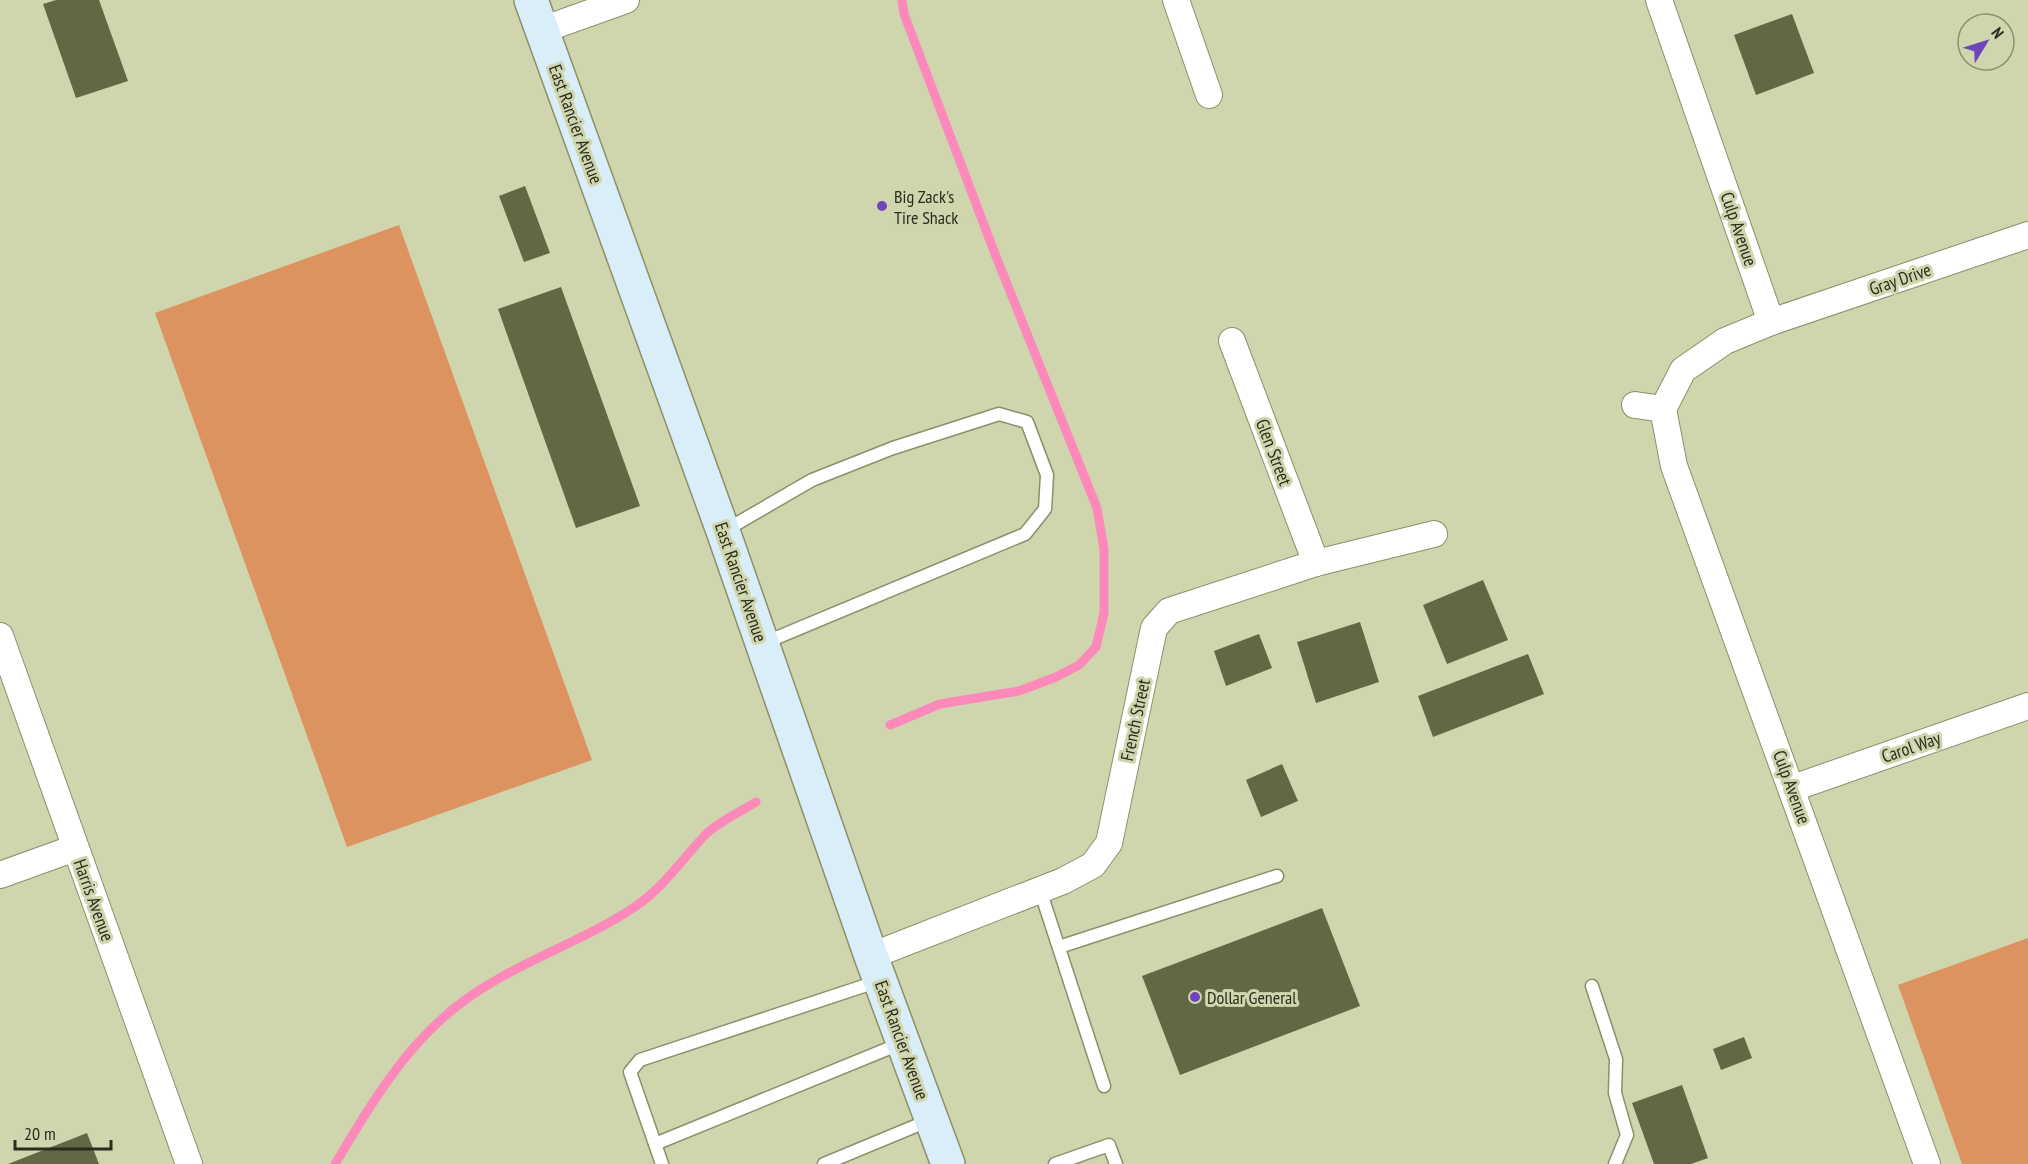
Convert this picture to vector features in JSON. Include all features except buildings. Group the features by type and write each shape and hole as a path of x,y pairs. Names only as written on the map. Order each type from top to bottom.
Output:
{"main road":[{"name":"East Rancier Avenue","path":"531,0 723,531 876,969 948,1164"}],"street":[{"path":"542,30 626,0"},
{"path":"1176,0 1209,95"},
{"name":"Culp Avenue","path":"1659,0 1771,322"},
{"name":"Gray Drive","path":"1771,322 2028,235"},
{"path":"1635,405 1663,409 1683,370 1725,341 1771,322"},
{"name":"Glen Street","path":"1232,341 1316,563"},
{"name":"Culp Avenue","path":"1663,409 1674,466 1793,788 1927,1164"},
{"name":"French Street","path":"876,969 1093,865 1109,843 1154,628 1169,611 1316,563 1434,534"},
{"name":"Harris Avenue","path":"0,636 189,1164"},
{"name":"Carol Way","path":"1793,788 2028,706"},
{"path":"0,875 75,848"}],"lane":[{"path":"723,531 812,480 892,448 999,414 1027,422 1047,475 1045,510 1025,534 762,644"},
{"path":"1059,947 1276,876"},
{"path":"1040,890 1104,1086"},
{"path":"662,1164 630,1072 640,1060 876,969"},
{"path":"1592,986 1616,1059 1615,1093 1627,1135 1615,1164"},
{"path":"655,1144 903,1042"},
{"path":"824,1164 931,1120"},
{"path":"1055,1164 1109,1145 1116,1164"}],"shaded area":[{"path":"399,225 592,760 347,847 155,313"},
{"path":"2028,938 2028,1164 1962,1164 1898,985"}],"waterway":[{"path":"890,725 940,704 1019,691 1056,677 1079,665 1096,647 1104,613 1104,549 1097,508 997,259 904,14 902,0"},
{"path":"335,1164 383,1087 420,1040 441,1019 491,983 601,927 636,906 664,881 706,834 756,802"}],"place":[{"name":"Big Zack's Tire Shack","path":"882,206"},
{"name":"Dollar General","path":"1195,997"}]}
